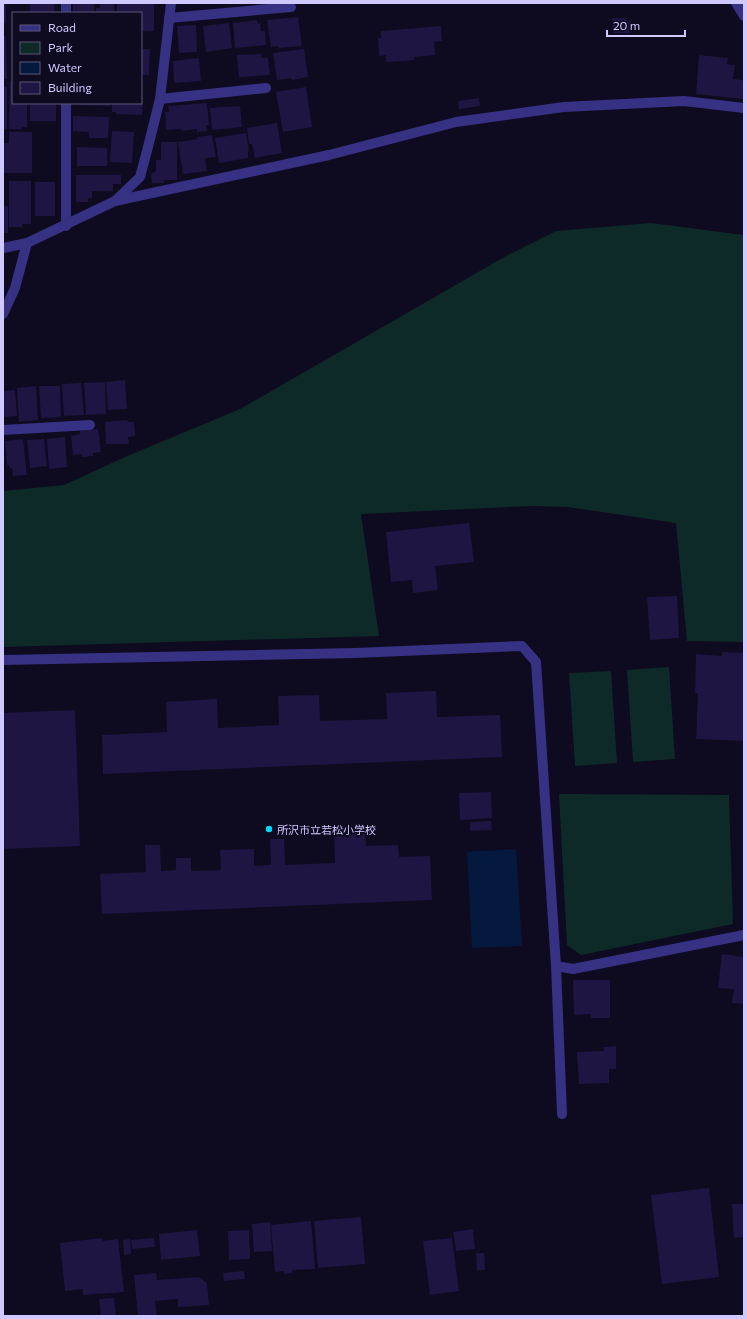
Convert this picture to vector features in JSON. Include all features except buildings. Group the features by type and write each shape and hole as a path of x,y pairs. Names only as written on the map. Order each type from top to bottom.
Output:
{"street":[{"path":"115,201 140,177 160,99 172,3"},
{"path":"736,3 744,16"},
{"path":"169,18 291,7"},
{"path":"160,99 266,88"},
{"path":"3,248 27,243 66,226 115,201 329,155 456,122 564,107 684,101 744,108"},
{"path":"66,104 66,226"},
{"path":"3,314 15,288 27,243"},
{"path":"3,430 90,424"},
{"path":"3,660 355,653 522,646 536,662 556,966 562,1114"},
{"path":"556,966 573,969 744,935"}],"green space":[{"path":"651,223 744,235 744,642 687,641 676,523 568,507 532,506 361,514 379,636 3,647 3,491 64,485 125,457 240,409 506,256 556,231"},
{"path":"669,667 675,759 633,762 627,670"},
{"path":"611,671 617,763 575,766 569,673"},
{"path":"559,794 729,795 733,924 581,955 567,945"}],"water":[{"path":"516,849 522,946 472,948 467,852"}],"place":[{"name":"所沢市立若松小学校","path":"269,829"}]}
